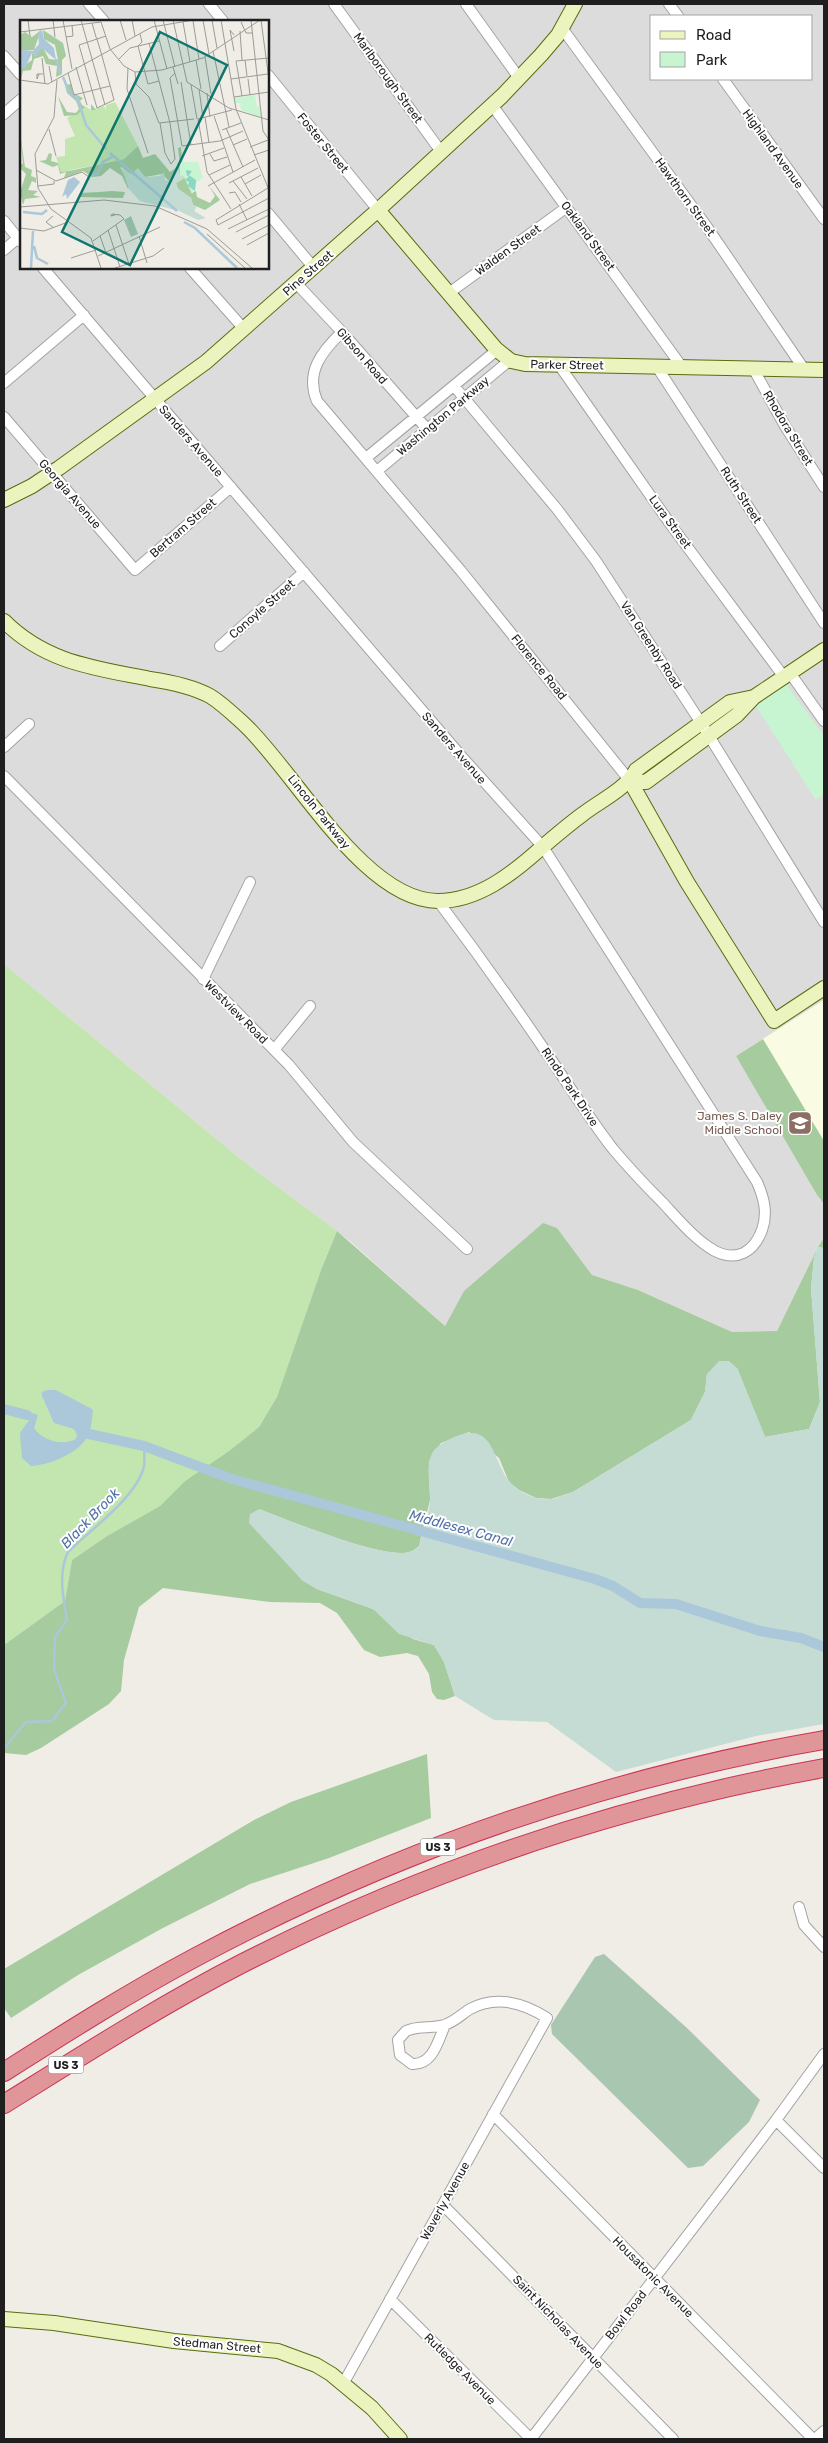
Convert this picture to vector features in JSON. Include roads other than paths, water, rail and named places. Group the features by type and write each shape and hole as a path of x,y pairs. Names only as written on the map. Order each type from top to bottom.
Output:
{"highway":[{"name":"US 3","path":"4,2072 108,2007 217,1946 314,1899 412,1857 498,1824 609,1789 689,1768 824,1740"},
{"name":"US 3","path":"4,2104 129,2027 216,1977 334,1919 394,1894 487,1858 580,1826 693,1796 824,1768"}],"street":[{"path":"89,4 103,20"},
{"path":"209,4 222,20"},
{"name":"Marlborough Street","path":"334,4 442,153"},
{"path":"466,4 519,78"},
{"name":"Pine Street","path":"4,500 52,473 156,399 206,362 296,284 442,153 519,78 550,45 575,4"},
{"path":"669,4 677,15"},
{"name":"Hawthorn Street","path":"562,28 707,226 804,369"},
{"path":"4,56 20,74"},
{"name":"Foster Street","path":"269,76 378,210"},
{"name":"Highland Avenue","path":"724,80 824,219"},
{"path":"4,114 20,100"},
{"name":"Oakland Street","path":"492,105 682,367"},
{"name":"Walden Street","path":"449,293 567,207"},
{"name":"Parker Street","path":"378,210 497,350 510,360 525,364 824,370"},
{"path":"269,214 314,268"},
{"path":"4,221 20,240 4,250"},
{"name":"Sanders Avenue","path":"44,269 474,771 543,847 762,1194 764,1218 755,1243 748,1251 739,1256 722,1254"},
{"path":"191,269 244,329"},
{"name":"Gibson Road","path":"296,284 342,332 427,429"},
{"path":"4,383 84,315"},
{"name":"Florence Road","path":"342,332 326,347 316,363 312,380 313,391 323,410 366,458 567,700 630,781 688,882 774,1021 824,988"},
{"name":"Washington Parkway","path":"366,458 497,350"},
{"name":"Washington Parkway","path":"376,471 510,360"},
{"name":"Lura Street","path":"559,365 671,525 824,721"},
{"name":"Ruth Street","path":"657,367 824,623"},
{"name":"Rhodora Street","path":"753,368 785,426 824,487"},
{"name":"Van Greenby Road","path":"454,386 557,508 591,554 701,723 824,922"},
{"name":"Georgia Avenue","path":"4,417 135,570"},
{"name":"Bertram Street","path":"135,570 231,487"},
{"name":"Conoyle Street","path":"220,646 304,572"},
{"name":"Lincoln Parkway","path":"4,622 34,646 65,661 179,684 211,697 233,714 267,748 368,869 398,890 419,898 438,901 465,897 487,888 513,872 584,813 630,781 636,770 730,702 754,697"},
{"path":"754,697 824,650"},
{"name":"Lincoln Parkway","path":"630,781 646,782 737,715 754,697"},
{"path":"4,747 29,724"},
{"name":"Westview Road","path":"4,776 274,1050 353,1142 467,1249"},
{"path":"203,979 250,882"},
{"name":"Rindo Park Drive","path":"438,901 477,952 613,1149 699,1239 722,1254"},
{"path":"274,1050 310,1006"},
{"path":"799,1907 804,1925 824,1947"},
{"name":"Waverly Avenue","path":"343,2384 547,2018 525,2006 500,2001 475,2007 444,2025"},
{"path":"444,2025 432,2054 424,2062 412,2064 405,2061 400,2055 398,2040 406,2031 444,2025"},
{"name":"Bowl Road","path":"531,2439 776,2120 824,2054"},
{"name":"Housatonic Avenue","path":"493,2114 814,2439"},
{"path":"776,2120 824,2168"},
{"name":"Saint Nicholas Avenue","path":"443,2205 673,2439"},
{"name":"Rutledge Avenue","path":"390,2299 531,2439"},
{"name":"Stedman Street","path":"5,2320 54,2323 174,2341 278,2351 316,2365 343,2384 372,2408 400,2439"},
{"path":"814,2439 824,2431"}],"waterway":[{"path":"4,1409 27,1415"},
{"name":"Middlesex Canal","path":"89,1434 144,1446 232,1479 595,1579 613,1586 640,1603 676,1604 760,1631 801,1638 824,1647"},
{"name":"Black Brook","path":"6,1746 26,1722 52,1721 66,1703 54,1669 55,1637 67,1620 62,1585 65,1560 68,1552 112,1512 133,1489 144,1466 144,1446"}],"place":[{"name":"James S. Daley Middle School","path":"800,1123"}]}
